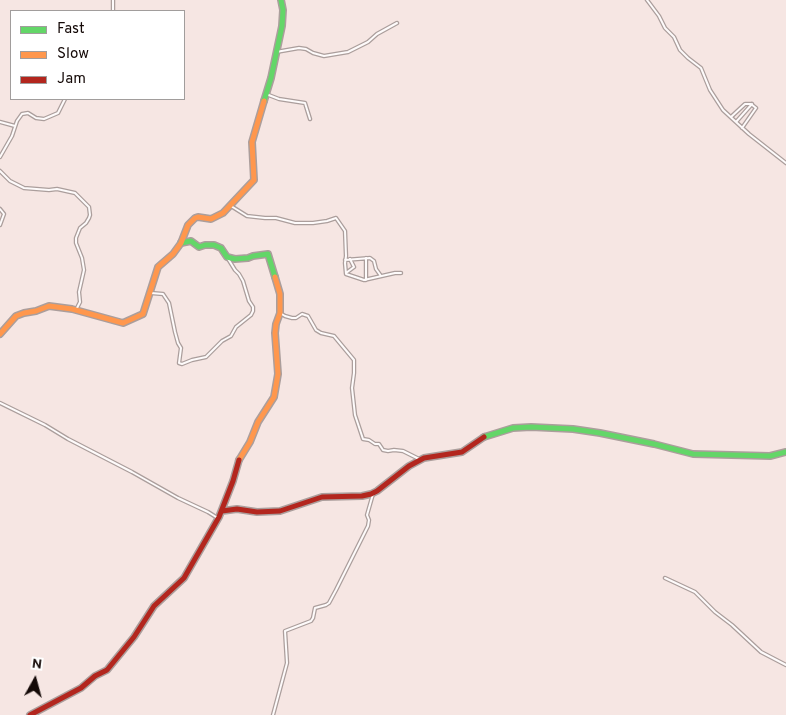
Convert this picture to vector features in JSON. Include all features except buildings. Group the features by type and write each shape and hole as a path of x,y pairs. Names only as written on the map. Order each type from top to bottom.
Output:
{"street":[{"path":"0,334 14,318 24,313 52,306 76,310 125,323 143,314 158,267 170,258 181,242 186,228 195,218 214,218 224,213 255,179 252,142 272,76 282,26 283,10 281,0"},
{"path":"648,0 680,50 701,68 714,97 723,110 742,128 786,163"},
{"path":"276,52 300,48 324,56 348,52 368,42 397,23"},
{"path":"266,94 279,99 304,103 310,119"},
{"path":"0,157 12,136 20,116 28,113 44,119 58,113 65,100"},
{"path":"731,118 743,105 752,104 756,109 742,128"},
{"path":"736,122 752,104"},
{"path":"0,122 15,126"},
{"path":"0,171 10,181 24,188 48,190 57,188 75,193 89,207 89,218 80,228 76,238 84,270 79,292 80,302 76,310"},
{"path":"231,206 245,216 276,218 295,223 313,223 336,218 345,231 346,273"},
{"path":"0,209 4,214 0,225"},
{"path":"149,293 163,294 169,303 175,332 181,348 179,363 182,364 206,357 222,341 231,336 238,326 251,315 253,307 249,301 243,281 221,248 213,245 200,247 191,241 181,242"},
{"path":"30,715 77,691 95,676 107,670 134,637 154,606 185,576 220,514 235,477 240,458 250,442 258,422 274,397 278,374 275,333 280,314 280,292 269,255 238,259 227,257"},
{"path":"366,258 366,280"},
{"path":"345,260 370,258 374,261 376,269 381,276"},
{"path":"346,273 354,266 350,260"},
{"path":"346,273 366,280 396,273 401,274"},
{"path":"280,314 292,318 302,314 308,316 316,330 334,336 354,360 352,388 355,415 362,438 374,444 379,444 383,450 403,451 421,459"},
{"path":"0,404 42,424 68,440 216,517 237,509 256,512 280,511 327,496 362,496 373,494 421,459 462,452 485,436 513,428 563,428 600,433 693,454 770,456 786,452"},
{"path":"274,715 287,665 285,631 311,621 315,608 329,603 368,526 369,520 367,515 373,494"},
{"path":"665,578 695,592 761,652 786,665"}],"traffic: fast":[{"path":"264,101 282,26 283,10 281,0"},
{"path":"181,243 191,241 199,247 214,245 221,248 227,257 235,259 268,254 275,277"},
{"path":"484,437 513,428 573,429 654,444 693,454 770,456 786,452"}],"traffic: slow":[{"path":"0,334 16,316 49,306 72,309 123,323 143,314 158,267 173,254 181,243 188,225 195,218 211,219 223,213 254,180 252,142 264,101"},
{"path":"239,460 250,442 258,422 274,397 278,374 275,333 280,313 280,294 275,277"}],"traffic: jam":[{"path":"222,511 237,509 257,512 280,511 322,497 371,494 409,466 424,458 462,452 484,437"},
{"path":"30,715 81,688 95,676 107,670 134,637 154,606 184,578 219,517 239,460"}]}
